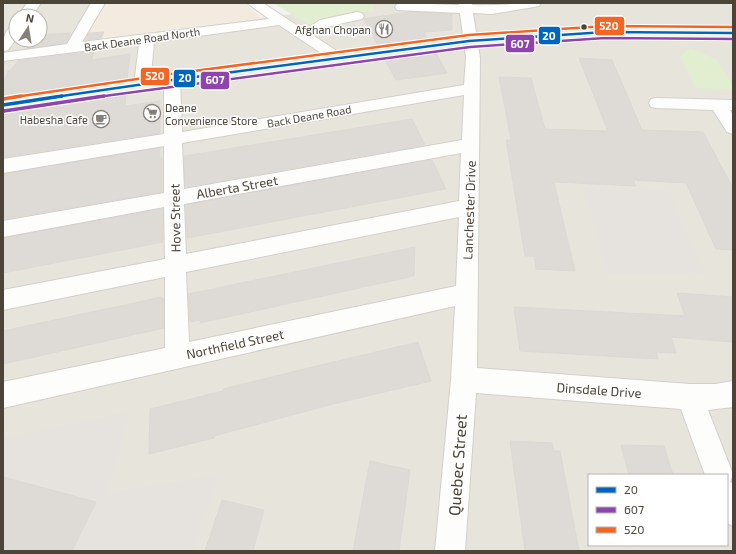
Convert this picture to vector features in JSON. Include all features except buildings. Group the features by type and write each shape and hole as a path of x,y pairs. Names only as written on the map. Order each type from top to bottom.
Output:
{"main road":[{"path":"3,105 172,80 469,41 605,32 733,32"}],"street":[{"path":"72,48 98,3"},
{"path":"254,3 338,58"},
{"path":"402,7 465,6 492,10 508,5 534,3"},
{"name":"Lanchester Drive","path":"464,380 473,58 469,41 465,6"},
{"path":"304,36 325,23 357,16"},
{"name":"Back Deane Road North","path":"3,57 281,20"},
{"path":"142,85 148,38"},
{"name":"Hove Street","path":"172,80 177,357"},
{"name":"Back Deane Road","path":"3,166 173,140 472,88"},
{"path":"657,103 727,114"},
{"name":"Alberta Street","path":"3,229 471,145"},
{"path":"3,300 469,207"},
{"name":"Northfield Street","path":"3,395 466,293"},
{"name":"Dinsdale Drive","path":"464,380 690,397 715,397 733,394"},
{"name":"Quebec Street","path":"450,551 464,380"},
{"path":"690,397 719,474"},
{"path":"728,498 733,511"}],"shaded area":[{"path":"3,3 104,3 83,43 292,14 312,26 325,19 345,14 373,11 373,4 733,3 733,551 3,551"},
{"path":"104,3 245,3 261,18 82,43"},
{"path":"583,187 668,191 704,273 608,274"},
{"path":"130,412 107,493 219,475 192,551 3,551 3,438"}],"green space":[{"path":"273,3 373,4 374,11 335,17 312,26"},
{"path":"690,48 716,59 733,85 733,89 696,88 680,56"}],"transit line":[{"name":"520","path":"3,99 171,74 469,35 605,26 733,27"},
{"name":"20","path":"3,105 172,80 469,41 605,32 733,33"},
{"name":"607","path":"4,111 173,86 470,47 605,38 733,39"}],"place":[{"name":"Afghan Chopan","path":"384,29"},
{"name":"Deane Convenience Store","path":"152,113"},
{"name":"Habesha Cafe","path":"101,119"}]}
